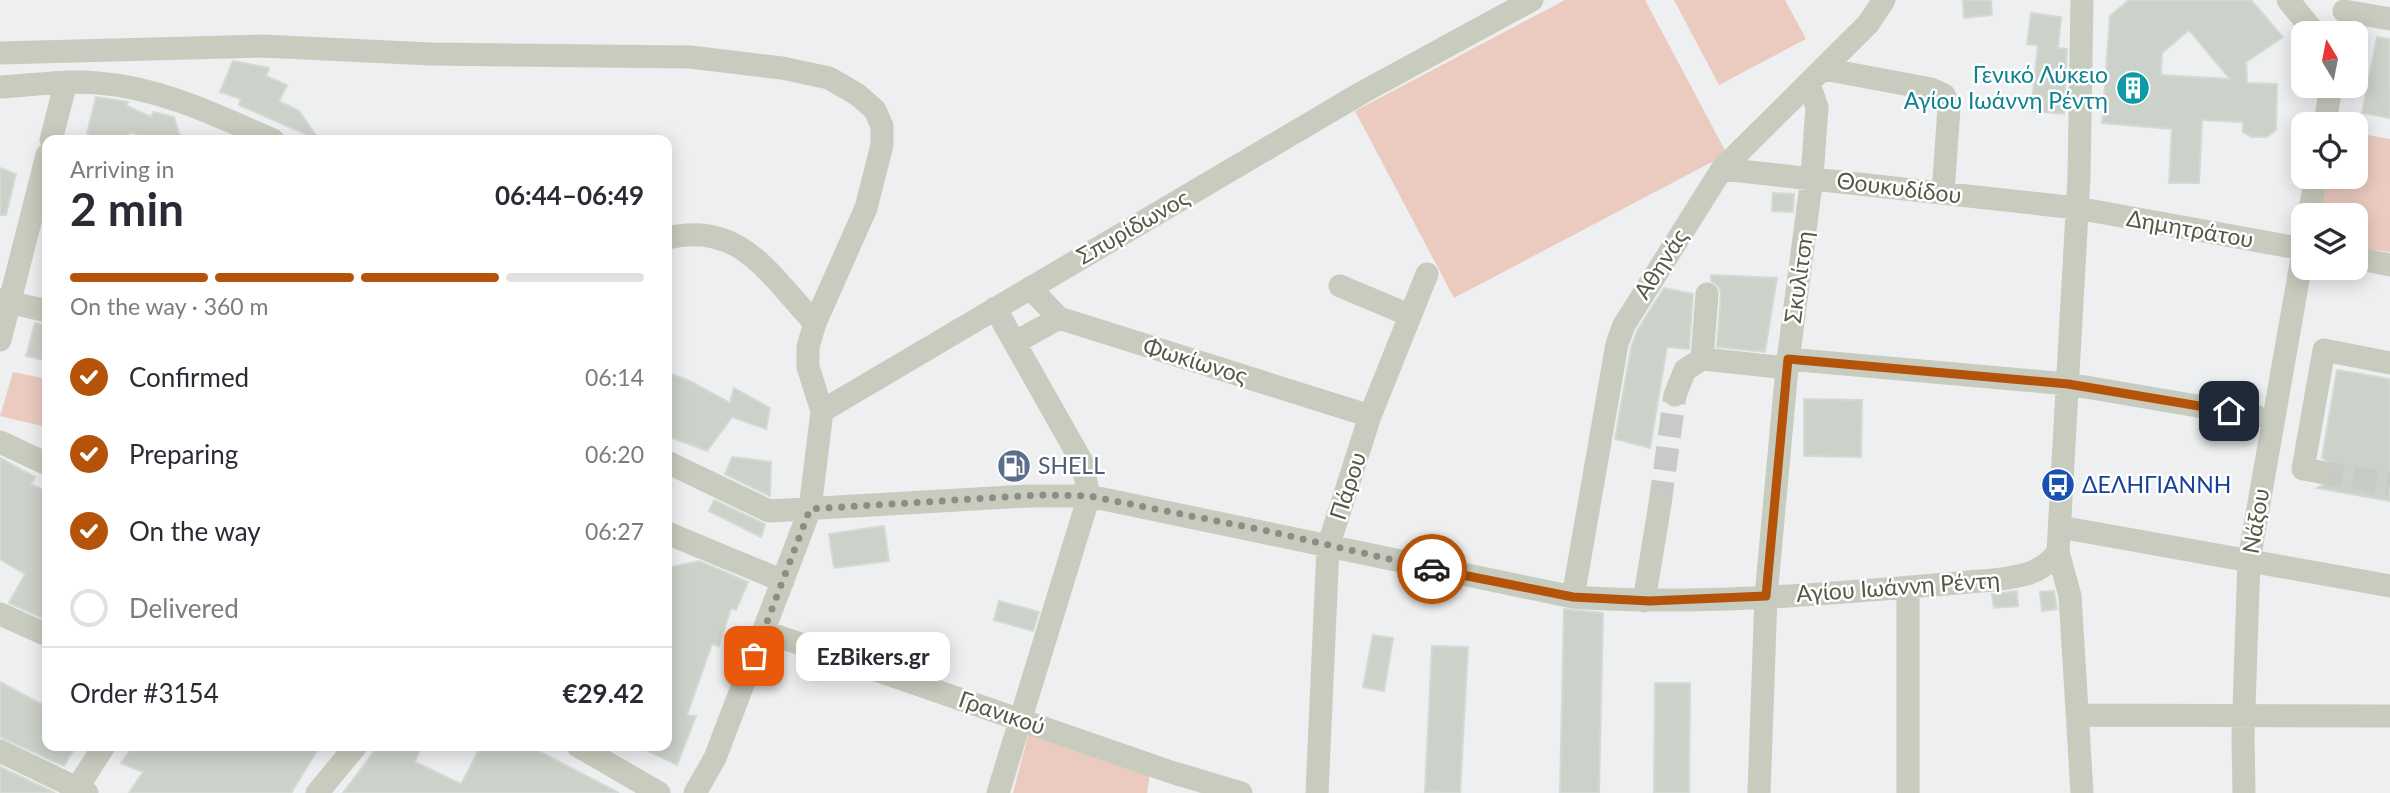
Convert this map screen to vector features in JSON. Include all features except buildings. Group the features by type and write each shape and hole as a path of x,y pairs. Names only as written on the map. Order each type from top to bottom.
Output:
{"street":[{"name":"Σπυρίδωνος","path":"822,411 1392,75 1532,0"},
{"name":"Αθηνάς","path":"1573,597 1617,344 1634,307 1722,169 1868,24 1884,0"},
{"path":"2081,0 2077,208 2058,552 2070,596 2082,793"},
{"path":"2288,0 2305,21"},
{"path":"2343,15 2390,19"},
{"path":"0,53 274,47 431,54 690,57 814,73 841,84 867,101 879,118 883,136 866,208 815,323 807,356 822,411 810,509 715,758 695,793"},
{"name":"Σκυλίτση","path":"1759,793 1766,596 1787,363 1812,177 1818,107 1817,76"},
{"path":"1817,76 1931,89 1944,95 1949,108 1943,193"},
{"path":"52,135 66,82"},
{"path":"0,87 66,82 123,85 176,98 261,135"},
{"name":"Θουκυδίδου","path":"1722,169 2077,208"},
{"path":"0,340 5,302 42,172"},
{"name":"Δημητράτου","path":"2077,208 2291,248"},
{"path":"672,237 705,234 735,242 815,323"},
{"path":"2368,260 2390,265"},
{"name":"Πάρου","path":"1317,793 1328,547 1370,416 1427,274"},
{"name":"Νάξου","path":"2244,793 2249,560 2298,280"},
{"path":"1340,286 1409,315"},
{"name":"Φωκίωνος","path":"1030,288 1059,318 1370,416"},
{"path":"1702,359 1707,294"},
{"path":"5,302 42,310"},
{"path":"995,308 1082,462 1089,496 998,793"},
{"path":"1016,342 1059,318"},
{"path":"2320,472 2303,470 2324,350 2390,363"},
{"path":"1675,396 1685,370 1702,359 2068,384 2256,416"},
{"path":"0,442 42,462"},
{"name":"Αγίου Ιωάννη Ρέντη","path":"672,464 769,511 1028,496 1089,496 1268,531 1328,547 1573,597 1644,601 1766,596 2011,578 2049,565 2058,552"},
{"path":"1644,601 1660,504"},
{"path":"2060,527 2390,586"},
{"path":"672,537 783,581"},
{"path":"1908,587 1908,793"},
{"path":"0,614 42,633"},
{"name":"Γρανικού","path":"763,631 1021,719 1170,783 1241,793"},
{"path":"2077,715 2390,716"},
{"path":"0,751 79,791 101,751"},
{"path":"317,793 352,751"},
{"path":"587,751 659,793"}],"shaded area":[{"path":"1565,0 1645,0 1727,154 1454,298 1355,111"},
{"path":"1674,0 1785,0 1806,39 1719,85"},
{"path":"2368,135 2390,139 2390,252 2368,249 2368,203 2321,203 2324,189 2368,189"},
{"path":"13,372 42,378 42,426 0,416"},
{"path":"1029,732 1150,775 1147,793 1013,793"}],"tunnel":[{"path":"1660,504 1675,395"},
{"path":"2320,472 2390,484"}],"way so far":[{"path":"754,656 810,509 1038,495 1089,496 1268,531 1432,569"}],"place":[{"name":"Γενικό Λύκειο Αγίου Ιωάννη Ρέντη","path":"2133,88"},
{"name":"SHELL","path":"1014,466"},
{"name":"ΔΕΛΗΓΙΑΝΝΗ","path":"2058,485"},
{"name":"EzBikers.gr","path":"754,656"}],"route":[{"path":"1432,569 1573,597 1650,601 1766,596 1788,359 2068,384 2229,411"}]}
